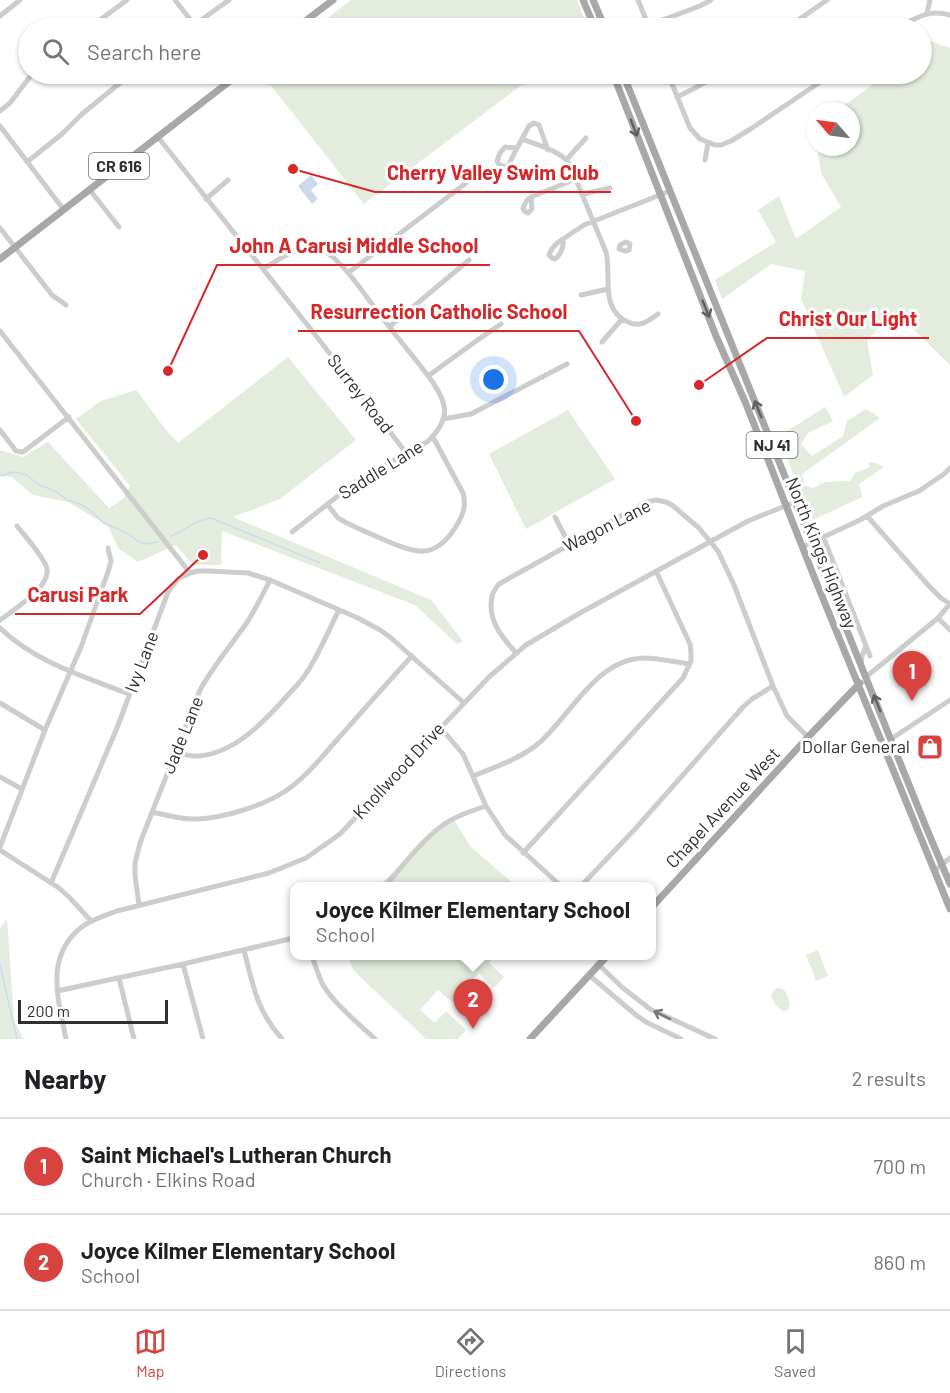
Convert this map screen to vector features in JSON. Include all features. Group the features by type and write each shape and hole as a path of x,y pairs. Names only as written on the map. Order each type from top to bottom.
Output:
{"main road":[{"path":"309,18 333,0"},
{"path":"583,0 591,18"},
{"path":"593,0 601,18"},
{"name":"CR 616","path":"0,259 223,84"},
{"name":"North Kings Highway","path":"617,84 716,336 746,404 950,909"},
{"name":"North Kings Highway","path":"627,84 950,884"},
{"name":"Chapel Avenue West","path":"656,902 866,677"},
{"path":"530,1039 602,960"}],"street":[{"path":"0,16 20,0"},
{"path":"103,18 127,0"},
{"path":"175,0 187,18"},
{"path":"206,18 229,0"},
{"path":"638,0 645,18"},
{"path":"669,18 709,0"},
{"path":"801,18 827,0"},
{"path":"927,13 930,0"},
{"path":"915,18 927,13 950,15"},
{"path":"0,111 10,103 24,84"},
{"path":"27,162 118,84"},
{"path":"672,84 690,128 700,139 721,145 731,141 817,84"},
{"path":"677,97 702,84"},
{"path":"517,148 531,124 537,123 548,150"},
{"path":"0,126 64,210"},
{"name":"Surrey Road","path":"157,136 406,454"},
{"path":"567,159 586,138"},
{"path":"522,139 567,159 594,220 612,250 608,260 608,290 612,307 622,319 638,325 658,314"},
{"path":"705,160 708,143"},
{"path":"531,197 576,179"},
{"path":"207,199 228,180"},
{"path":"348,273 466,183"},
{"path":"583,194 610,188"},
{"path":"89,189 119,226"},
{"path":"563,239 594,220 670,190"},
{"path":"0,228 52,296 66,305"},
{"path":"263,269 305,249 330,254 348,273 428,376 445,406 443,419 471,414 567,364"},
{"path":"389,327 469,260"},
{"path":"580,295 608,290"},
{"path":"602,342 622,319"},
{"path":"428,376 501,324"},
{"path":"0,331 190,573 209,571 249,573 358,618 380,630 464,703"},
{"path":"0,430 16,451 23,452 69,417"},
{"name":"Saddle Lane","path":"292,532 357,481 427,442 433,437 443,419"},
{"path":"327,504 338,518 409,551 425,552 437,546 453,531 465,503 463,493 433,437"},
{"path":"802,547 883,506 919,491 950,468"},
{"name":"Wagon Lane","path":"516,653 500,635 493,621 492,596 498,585 647,502 666,502 699,528 718,551 734,585 772,686 787,716 808,737"},
{"name":"Knollwood Drive","path":"66,1039 56,981 61,954 74,934 83,926 117,911 269,873 306,858 340,834 489,677 526,645 748,521 795,502"},
{"path":"866,677 938,618 950,604 928,585 867,516"},
{"path":"555,518 569,544"},
{"path":"0,620 36,593 47,572 43,561 17,526"},
{"path":"823,536 870,656"},
{"path":"92,921 70,898 51,883 0,849 45,730 81,647 109,570 111,561 108,548"},
{"path":"523,853 652,712 682,678 690,664 690,644 656,571"},
{"name":"Ivy Lane","path":"51,883 117,728 168,592 178,579 190,573"},
{"name":"Jade Lane","path":"139,905 135,863 140,843 176,752 204,683 248,621 270,580"},
{"path":"176,752 195,757 206,756 251,733 304,677 314,662 339,610"},
{"path":"938,618 950,630"},
{"path":"0,628 37,655 129,694"},
{"path":"861,665 866,646"},
{"path":"152,812 188,819 212,817 237,812 270,800 284,792 320,759 412,656"},
{"path":"473,776 514,759 538,743 594,681 622,662 644,658 690,664"},
{"path":"585,882 743,707 772,686"},
{"path":"0,703 45,730"},
{"path":"891,739 949,703"},
{"path":"440,727 463,754 486,806 505,836 556,882"},
{"path":"0,777 22,789"},
{"path":"389,882 443,825 465,813 486,806"},
{"path":"935,870 950,858"},
{"path":"57,992 290,939"},
{"path":"244,950 258,1002 264,1015 282,1039"},
{"path":"314,960 324,986 333,998 375,1039"},
{"path":"183,964 203,1039"},
{"path":"598,964 650,1009 715,1039"},
{"path":"589,975 646,1022 681,1039"},
{"path":"119,978 134,1039"}],"shaded area":[{"path":"351,0 577,0 584,18 328,18"},
{"path":"932,42 950,48 950,365 895,311 867,340 873,375 844,397 801,299 805,271 771,264 722,299 715,280 776,242 758,210 779,196 796,239 841,207 821,173 818,156 860,156 860,102 849,102 873,84 932,84"},
{"path":"270,84 523,84 364,204"},
{"path":"288,357 356,440 280,499 233,517 431,600 463,641 457,644 415,605 222,531 221,565 193,565 176,545 138,562 118,548 108,526 68,502 33,495 12,477 0,476 0,450 23,457 48,442 109,508 123,499 130,486 76,419 101,401 136,390 178,443"},
{"path":"825,407 833,421 808,433 801,444 812,456 843,436 847,421 866,409 880,418 802,474 804,485 813,488 825,482 850,481 855,473 870,467 868,462 884,467 859,484 862,497 813,520 778,437"},
{"path":"568,410 615,479 526,529 489,454"},
{"path":"453,818 470,846 511,882 382,882"},
{"path":"7,919 14,1020 23,1039 0,1039 0,928"},
{"path":"818,950 828,976 816,981 806,955"},
{"path":"349,960 492,960 489,963 504,977 494,988 479,973 452,1002 438,990 420,1010 435,1023 446,1011 466,1030 458,1039 426,1039 353,970"},
{"path":"777,988 786,993 790,1005 788,1010 782,1010 773,1001 772,993"}],"water":[{"path":"311,175 318,184 311,190 318,199 312,204 298,186"}],"waterway":[{"path":"0,476 13,472 25,474 67,500 80,504 104,523 129,534 139,542 147,544 157,542"},
{"path":"171,536 211,518 320,563"},
{"path":"0,965 17,1039"}],"place":[{"name":"Cherry Valley Swim Club","path":"293,169"},
{"name":"John A Carusi Middle School","path":"168,371"},
{"name":"Christ Our Light","path":"699,385"},
{"name":"Resurrection Catholic School","path":"636,421"},
{"name":"Carusi Park","path":"203,555"},
{"name":"Saint Michael's Lutheran Church","path":"912,701"},
{"name":"Dollar General","path":"930,747"},
{"name":"Joyce Kilmer Elementary School","path":"473,1029"}]}
